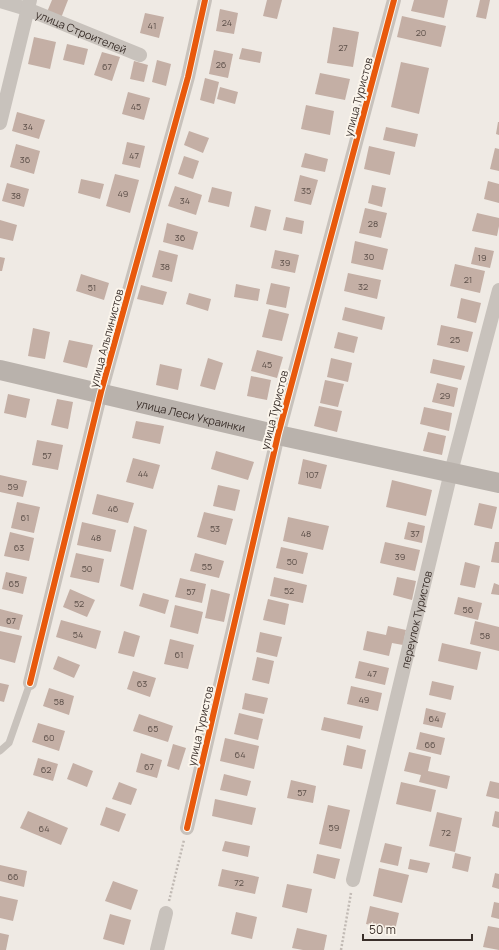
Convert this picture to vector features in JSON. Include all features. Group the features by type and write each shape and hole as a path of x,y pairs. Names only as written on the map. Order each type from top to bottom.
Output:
{"main road":[{"name":"улица Леси Украинки","path":"0,370 101,392 278,435 499,483"}],"street":[{"name":"улица Альпинистов","path":"30,683 101,392 188,77 205,0"},
{"name":"улица Туристов","path":"187,828 278,435 394,0"},
{"name":"улица Строителей","path":"0,1 29,5 140,55"},
{"path":"0,123 29,5"},
{"name":"переулок Туристов","path":"353,880 451,472 499,290"},
{"path":"157,950 166,913"}],"lane":[{"name":"улица Альпинистов","path":"0,751 8,743 30,683"}],"path":[{"path":"166,913 187,828"},
{"path":"341,950 353,880"}],"building":[{"path":"52,0 68,0 61,18 47,12"},
{"path":"267,0 282,0 277,19 263,16"},
{"path":"414,0 448,0 444,18 411,11"},
{"path":"480,0 490,0 486,19 476,17"},
{"path":"220,9 238,13 234,34 216,31"},
{"path":"145,13 164,17 159,38 140,33"},
{"path":"402,16 446,26 441,47 397,37"},
{"path":"333,27 359,32 353,67 327,63"},
{"path":"34,37 56,42 50,69 28,64"},
{"path":"67,44 88,49 84,65 63,60"},
{"path":"242,48 262,52 260,63 239,59"},
{"path":"214,50 233,54 228,78 209,74"},
{"path":"102,52 120,57 112,81 94,75"},
{"path":"157,60 171,64 166,86 152,82"},
{"path":"134,61 148,65 144,82 130,79"},
{"path":"401,62 429,68 419,114 391,107"},
{"path":"320,73 350,79 345,100 315,94"},
{"path":"205,78 219,82 214,104 200,100"},
{"path":"220,87 238,92 235,104 217,99"},
{"path":"128,92 150,98 144,120 122,114"},
{"path":"306,105 334,111 330,135 301,129"},
{"path":"17,112 45,120 39,139 12,131"},
{"path":"499,122 499,135 496,134"},
{"path":"386,127 418,134 415,147 383,140"},
{"path":"189,131 209,138 203,153 184,145"},
{"path":"127,142 145,146 140,168 122,164"},
{"path":"16,144 40,151 34,174 10,167"},
{"path":"369,146 395,152 390,175 364,169"},
{"path":"495,148 499,149 499,171 490,169"},
{"path":"305,153 328,159 325,172 301,167"},
{"path":"184,156 199,161 193,179 178,174"},
{"path":"115,174 139,180 130,213 106,206"},
{"path":"300,175 318,180 311,205 294,201"},
{"path":"81,179 104,184 100,199 78,193"},
{"path":"488,181 499,184 499,203 484,199"},
{"path":"7,183 29,189 24,207 2,201"},
{"path":"372,185 386,188 382,207 368,203"},
{"path":"175,186 202,195 196,215 168,206"},
{"path":"212,187 232,192 229,207 208,202"},
{"path":"255,206 271,210 266,231 250,227"},
{"path":"365,208 387,213 381,238 359,233"},
{"path":"477,213 499,218 497,236 472,231"},
{"path":"286,217 304,221 302,234 283,230"},
{"path":"0,220 17,225 13,241 0,238"},
{"path":"167,223 198,232 193,250 163,242"},
{"path":"355,241 388,249 383,270 351,263"},
{"path":"475,247 494,251 490,268 471,264"},
{"path":"159,250 178,255 172,282 152,277"},
{"path":"275,250 299,255 295,273 271,268"},
{"path":"0,257 5,258 2,271 0,271"},
{"path":"455,264 485,271 480,293 450,286"},
{"path":"348,273 381,280 377,299 344,291"},
{"path":"81,274 109,283 104,300 76,291"},
{"path":"271,283 290,287 286,308 266,304"},
{"path":"236,284 260,289 258,301 234,297"},
{"path":"141,285 167,292 163,305 137,299"},
{"path":"189,293 211,299 208,311 186,304"},
{"path":"461,298 481,303 476,323 457,318"},
{"path":"345,307 385,317 382,330 342,320"},
{"path":"269,309 289,314 282,341 262,337"},
{"path":"441,325 473,332 468,352 437,345"},
{"path":"33,328 50,332 45,359 28,356"},
{"path":"338,332 358,337 354,353 334,348"},
{"path":"69,340 93,345 87,368 63,362"},
{"path":"257,350 283,357 277,378 251,371"},
{"path":"208,358 223,363 215,390 200,386"},
{"path":"331,358 352,363 348,382 327,377"},
{"path":"433,359 465,366 461,380 430,373"},
{"path":"160,364 182,369 178,390 156,385"},
{"path":"251,376 271,380 267,400 247,396"},
{"path":"325,380 344,384 338,407 320,403"},
{"path":"437,383 458,388 454,407 432,402"},
{"path":"8,394 30,399 26,418 4,413"},
{"path":"57,399 73,402 68,429 51,425"},
{"path":"319,406 342,411 337,432 314,426"},
{"path":"424,407 452,413 449,431 420,424"},
{"path":"136,421 164,426 160,444 132,438"},
{"path":"428,432 446,436 442,455 423,451"},
{"path":"37,440 63,445 58,470 32,465"},
{"path":"216,451 254,462 248,480 211,469"},
{"path":"133,458 160,465 153,489 126,482"},
{"path":"303,459 327,465 321,489 298,484"},
{"path":"0,475 27,481 23,497 0,492"},
{"path":"392,480 432,490 426,516 386,507"},
{"path":"218,485 240,490 235,511 213,506"},
{"path":"97,494 134,503 128,523 92,514"},
{"path":"17,502 40,507 34,533 11,528"},
{"path":"479,503 497,507 492,529 474,525"},
{"path":"204,512 233,519 226,545 197,537"},
{"path":"288,517 329,526 323,550 283,541"},
{"path":"82,522 116,530 111,552 77,545"},
{"path":"408,522 425,526 422,543 404,539"},
{"path":"134,526 147,530 133,590 120,586"},
{"path":"10,532 34,538 29,561 4,556"},
{"path":"385,542 420,550 415,571 380,563"},
{"path":"495,542 499,542 499,563 491,562"},
{"path":"281,547 308,553 303,574 276,568"},
{"path":"76,553 104,559 99,583 70,577"},
{"path":"195,553 224,561 219,578 190,571"},
{"path":"465,562 480,566 475,588 460,585"},
{"path":"6,572 27,577 23,594 2,589"},
{"path":"274,577 307,585 303,603 270,596"},
{"path":"397,577 416,581 412,600 393,595"},
{"path":"180,578 206,584 202,603 175,597"},
{"path":"494,583 499,585 499,595 491,594"},
{"path":"70,589 95,600 87,617 63,607"},
{"path":"211,589 230,594 224,622 205,618"},
{"path":"143,593 169,600 165,614 139,606"},
{"path":"458,597 482,603 478,620 454,614"},
{"path":"268,599 289,604 285,625 263,620"},
{"path":"175,605 203,612 198,634 170,627"},
{"path":"0,609 23,615 19,630 0,626"},
{"path":"61,620 101,631 96,649 56,637"},
{"path":"475,621 499,627 499,651 470,644"},
{"path":"388,626 406,630 403,645 392,643 389,656 363,650 367,631 386,635"},
{"path":"0,631 22,636 15,663 0,659"},
{"path":"124,631 140,636 134,657 118,653"},
{"path":"260,632 282,637 277,657 256,652"},
{"path":"170,639 194,645 188,669 164,664"},
{"path":"442,643 481,652 477,670 438,661"},
{"path":"58,656 80,665 74,678 53,669"},
{"path":"257,657 274,661 269,684 252,680"},
{"path":"359,661 389,668 385,685 355,678"},
{"path":"133,671 156,678 150,697 127,689"},
{"path":"432,681 454,686 451,700 429,695"},
{"path":"0,683 9,685 4,702 0,701"},
{"path":"351,686 382,693 378,711 347,704"},
{"path":"49,688 74,696 69,715 43,706"},
{"path":"245,693 268,698 264,714 242,709"},
{"path":"426,708 446,713 442,728 423,724"},
{"path":"239,713 263,719 258,740 234,734"},
{"path":"139,714 173,726 168,742 133,731"},
{"path":"324,717 363,726 360,739 321,730"},
{"path":"38,723 65,731 59,751 32,742"},
{"path":"420,732 445,738 441,755 416,749"},
{"path":"225,738 259,746 254,769 220,761"},
{"path":"173,744 186,748 179,770 167,766"},
{"path":"347,745 366,750 362,769 343,765"},
{"path":"409,752 431,757 428,771 450,776 447,789 419,782 421,775 404,771"},
{"path":"141,753 162,760 157,778 136,772"},
{"path":"38,758 58,764 53,781 33,775"},
{"path":"73,763 93,771 87,787 67,779"},
{"path":"224,774 251,781 247,796 220,790"},
{"path":"291,780 316,786 313,803 287,798"},
{"path":"490,781 499,783 499,799 486,796"},
{"path":"119,782 137,789 131,805 112,799"},
{"path":"401,782 436,790 431,812 396,804"},
{"path":"215,799 256,808 252,825 212,816"},
{"path":"328,805 350,810 341,849 319,844"},
{"path":"106,807 126,814 119,832 100,825"},
{"path":"28,811 68,828 61,845 20,828"},
{"path":"495,811 499,812 499,828 492,826"},
{"path":"437,812 462,818 455,852 429,846"},
{"path":"225,841 250,846 248,857 222,851"},
{"path":"385,843 402,847 398,866 380,862"},
{"path":"455,853 471,857 468,872 452,868"},
{"path":"317,854 340,859 335,879 313,873"},
{"path":"410,859 430,863 427,873 408,869"},
{"path":"0,865 27,871 24,887 0,881"},
{"path":"379,868 409,875 402,903 373,896"},
{"path":"222,869 259,877 255,894 218,886"},
{"path":"495,873 499,874 499,889 492,887"},
{"path":"113,881 138,890 131,910 105,901"},
{"path":"287,884 312,889 307,913 282,907"},
{"path":"0,896 18,900 13,921 0,918"},
{"path":"494,902 499,903 499,919 491,917"},
{"path":"370,906 399,913 395,930 366,924"},
{"path":"236,912 257,917 252,939 231,934"},
{"path":"110,914 131,920 124,945 103,939"},
{"path":"488,926 499,928 499,950 483,947"},
{"path":"297,928 327,935 324,950 303,950 292,948"},
{"path":"0,933 9,935 6,950 0,950"}],"cycle path":[{"path":"30,683 101,392 188,77 205,0"},
{"path":"187,828 278,435 394,0"}]}
